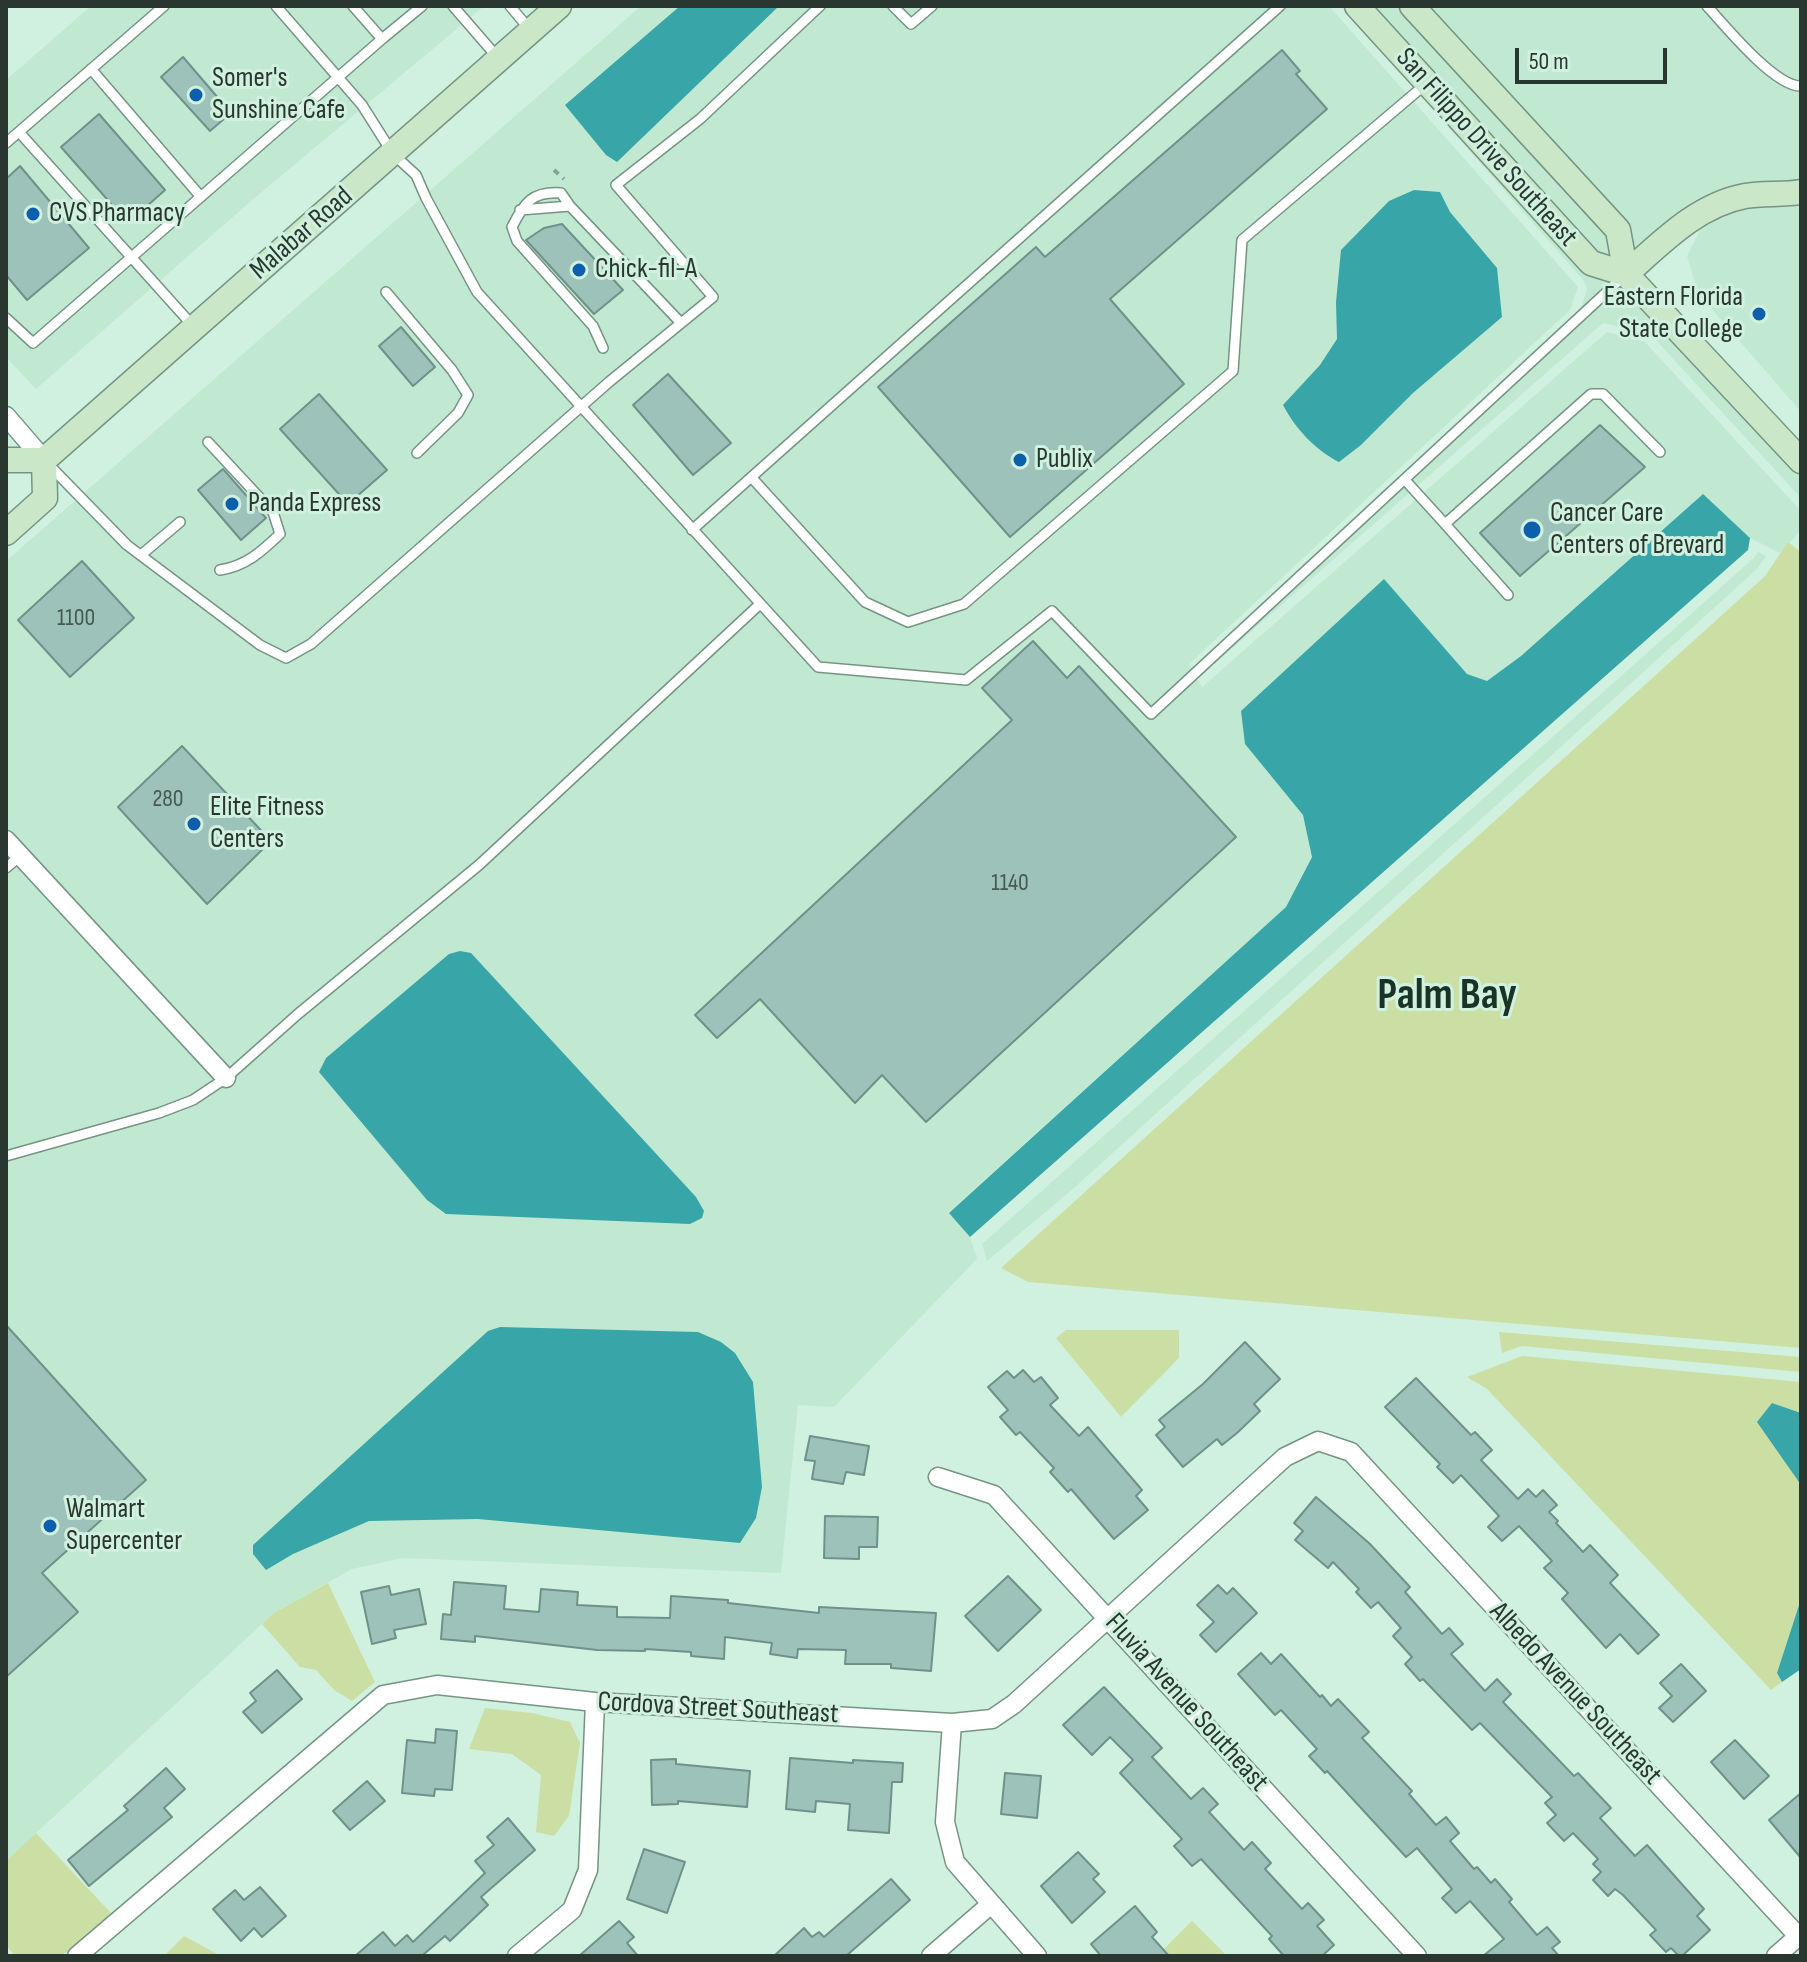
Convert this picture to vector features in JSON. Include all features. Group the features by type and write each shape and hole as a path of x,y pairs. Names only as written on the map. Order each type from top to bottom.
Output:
{"street":[{"name":"Malabar Road","path":"44,460 559,6"},
{"name":"San Filippo Drive Southeast","path":"1357,6 1591,263 1626,274 1801,461"},
{"name":"San Filippo Drive Southeast","path":"1412,6 1618,230 1626,274"},
{"path":"1626,274 1696,216 1721,203 1746,196 1801,192"},
{"path":"6,416 44,460 45,498 6,533"},
{"path":"6,460 44,460"},
{"path":"6,840 13,862 226,1078"},
{"name":"Cordova Street Southeast","path":"77,1956 383,1695 437,1685 595,1702 952,1723 992,1719 1014,1704 1285,1457 1318,1441 1351,1452"},
{"name":"Albedo Avenue Southeast","path":"1351,1452 1800,1936"},
{"name":"Fluvia Avenue Southeast","path":"938,1477 994,1495 1417,1956"},
{"path":"517,1956 572,1910 588,1870 595,1702"},
{"path":"952,1723 945,1822 955,1862 1037,1956"},
{"path":"931,1956 990,1905"},
{"path":"1776,1956 1800,1936"}],"lane":[{"path":"6,143 164,6"},
{"path":"276,6 362,105 393,154 416,175 477,292 818,667 966,680 1052,611 1151,714 1626,274"},
{"path":"353,6 382,39"},
{"path":"6,318 33,343 422,6"},
{"path":"453,6 500,59"},
{"path":"510,6 531,31"},
{"path":"44,460 127,545 260,645 286,658 311,644 581,407 713,297 616,185 700,119 820,6"},
{"path":"893,6 911,24 932,6"},
{"path":"692,530 1280,6"},
{"path":"1707,6 1766,69 1795,86 1801,86"},
{"path":"91,69 201,197"},
{"path":"752,478 865,602 908,622 964,604 1233,371 1242,240 1427,83"},
{"path":"19,132 195,329"},
{"path":"603,348 593,326 517,241 512,227 524,203 546,192 561,193 680,322"},
{"path":"520,210 570,206"},
{"path":"386,292 452,370 468,395 458,413 417,453"},
{"path":"1445,524 1591,394 1603,394 1660,452"},
{"path":"208,442 273,512 280,534 255,557 237,568 220,570"},
{"path":"1405,480 1508,595"},
{"path":"141,555 180,522"},
{"path":"6,1156 159,1113 193,1100 226,1078 298,1014 479,865 760,604"}],"shaded area":[{"path":"91,6 484,6 250,202 36,389 6,357 6,80"},
{"path":"641,6 1329,6 1578,287 1570,310 1189,664 1202,687 1607,332 1645,342 1801,511 1801,530 1780,553 1750,538 1702,495 1521,656 1487,681 1467,675 1384,580 1245,744 1303,815 1312,856 1286,907 949,1212 970,1237 977,1259 834,1407 798,1405 781,1573 403,1558 352,1569 274,1613 6,1861 6,561"},
{"path":"1342,6 1583,270 1617,282 1618,286 1627,290 1801,477 1801,498 1652,336 1603,323 1204,673 1201,667 1579,315 1587,289 1584,281"},
{"path":"1371,6 1398,6 1607,235 1612,258 1597,253"},
{"path":"1426,6 1801,6 1801,180 1743,185 1715,193 1688,207 1633,253"},
{"name":"Eastern Florida State College","path":"1763,203 1801,204 1801,412 1698,293 1687,256 1699,232 1723,215"},
{"path":"1788,542 1801,552 1801,1348 1028,1282 1001,1268 1765,576"},
{"path":"1758,552 1766,556 1757,569 1073,1189 987,1261 982,1244"},
{"path":"1066,1330 1179,1330 1179,1358 1121,1417 1056,1338"},
{"path":"1499,1332 1801,1357 1801,1372 1522,1346 1502,1353"},
{"path":"1522,1356 1801,1382 1801,1413 1772,1403 1758,1422 1801,1485 1801,1599 1777,1673 1782,1682 1771,1690 1487,1389 1467,1377"},
{"path":"328,1583 375,1682 352,1701 334,1690 316,1670 300,1667 262,1624 274,1613"},
{"path":"485,1708 532,1713 570,1722 580,1743 569,1816 554,1836 536,1832 541,1775 512,1754 469,1749"},
{"path":"36,1833 111,1913 75,1947 60,1956 15,1956 6,1945 6,1861"},
{"path":"1192,1921 1227,1956 1157,1956"},
{"path":"184,1936 221,1956 164,1956"}],"water":[{"path":"680,6 779,6 617,162 606,155 565,105"},
{"path":"1414,190 1440,192 1450,212 1497,268 1502,317 1339,462 1306,438 1283,405 1320,365 1337,339 1336,302 1341,250 1389,201"},
{"path":"1703,494 1750,538 1748,550 970,1237 949,1213 1286,907 1312,857 1303,815 1245,744 1241,711 1384,579 1467,674 1487,681 1521,656"},
{"path":"460,951 471,953 696,1197 704,1211 702,1218 690,1224 446,1214 427,1200 319,1072 326,1058 449,954"},
{"path":"500,1327 698,1332 721,1342 735,1353 753,1382 762,1487 756,1518 740,1543 478,1519 369,1521 293,1554 266,1570 253,1554 253,1545 488,1331"},
{"path":"1772,1403 1801,1413 1801,1485 1757,1422"},
{"path":"1801,1599 1801,1669 1782,1682 1777,1673"}],"building":[{"name":"Publix","path":"1282,50 1300,71 1296,74 1327,109 1110,299 1184,384 1010,537 878,387 1036,247 1045,257"},
{"name":"Somer's Sunshine Cafe","path":"183,57 231,113 210,131 161,77"},
{"path":"99,114 165,190 128,223 61,147"},
{"name":"CVS Pharmacy","path":"20,166 89,248 27,300 6,275 6,179"},
{"name":"Chick-fil-A","path":"562,224 623,290 594,314 526,240 544,228"},
{"path":"401,327 435,367 413,386 379,346"},
{"path":"668,374 731,443 693,475 633,405"},
{"path":"319,394 387,470 348,504 280,429"},
{"path":"1600,425 1645,467 1520,576 1480,533"},
{"name":"Panda Express","path":"223,469 266,518 241,540 198,490"},
{"path":"82,561 134,618 70,677 18,620"},
{"path":"1033,641 1067,678 1079,666 1236,837 926,1122 882,1075 855,1103 760,999 717,1038 695,1015 1012,720 982,688"},
{"name":"Elite Fitness Centers","path":"182,746 271,841 207,904 118,807"},
{"name":"Walmart Supercenter","path":"6,1325 146,1480 42,1573 78,1612 6,1677"},
{"path":"1245,1342 1280,1379 1254,1404 1260,1411 1237,1433 1222,1445 1217,1439 1183,1467 1156,1435 1165,1427 1159,1420 1203,1384"},
{"path":"1023,1370 1034,1382 1041,1377 1058,1398 1050,1405 1079,1436 1088,1427 1142,1490 1136,1496 1148,1510 1114,1539 1071,1489 1068,1492 1050,1472 1054,1468 1020,1432 1016,1435 1000,1417 1008,1410 988,1387 1007,1371 1014,1378"},
{"path":"1416,1378 1471,1435 1475,1432 1492,1450 1481,1460 1518,1499 1528,1489 1536,1497 1543,1490 1557,1505 1549,1512 1558,1521 1556,1523 1583,1552 1590,1545 1618,1575 1610,1583 1659,1635 1638,1654 1620,1634 1606,1648 1562,1599 1568,1593 1544,1568 1552,1561 1519,1526 1502,1541 1488,1527 1499,1516 1461,1475 1453,1483 1437,1467 1440,1464 1385,1407"},
{"path":"810,1436 869,1446 864,1475 846,1472 843,1484 812,1479 815,1461 805,1460"},
{"path":"1316,1497 1370,1544 1410,1587 1405,1592 1442,1634 1449,1628 1463,1644 1451,1654 1485,1691 1497,1679 1511,1694 1503,1702 1574,1776 1578,1773 1611,1808 1600,1818 1635,1856 1647,1845 1704,1909 1697,1916 1710,1930 1682,1956 1671,1948 1666,1952 1650,1935 1656,1930 1623,1895 1615,1889 1608,1896 1593,1880 1601,1872 1593,1864 1598,1859 1573,1833 1564,1841 1547,1823 1556,1815 1545,1803 1552,1797 1480,1723 1472,1730 1405,1664 1412,1657 1393,1636 1401,1628 1378,1602 1371,1608 1356,1592 1359,1589 1333,1562 1328,1568 1295,1540 1303,1531 1294,1523"},
{"path":"825,1516 878,1517 877,1547 859,1547 859,1559 824,1558"},
{"path":"1008,1576 1041,1610 998,1651 965,1616"},
{"path":"454,1582 506,1586 504,1609 539,1612 541,1589 578,1592 577,1605 617,1607 617,1617 670,1618 671,1596 728,1600 728,1603 819,1613 819,1607 936,1613 931,1671 891,1668 891,1664 845,1664 846,1650 798,1649 797,1658 770,1654 772,1643 725,1637 724,1659 691,1656 691,1652 597,1650 475,1636 475,1642 441,1639 443,1614 451,1615"},
{"path":"1218,1585 1227,1594 1233,1588 1257,1613 1216,1652 1200,1635 1214,1622 1197,1605"},
{"path":"389,1586 391,1595 419,1589 426,1624 394,1630 396,1638 372,1644 361,1592"},
{"path":"1261,1653 1271,1664 1281,1654 1331,1706 1338,1699 1369,1732 1362,1738 1412,1791 1409,1794 1436,1825 1446,1817 1459,1833 1450,1841 1474,1869 1477,1867 1491,1883 1495,1879 1512,1899 1509,1902 1537,1935 1547,1927 1560,1942 1552,1948 1559,1956 1483,1956 1504,1939 1470,1901 1456,1913 1442,1898 1452,1889 1417,1848 1406,1857 1327,1771 1325,1773 1309,1756 1317,1749 1281,1710 1275,1715 1238,1674"},
{"path":"1681,1664 1706,1691 1673,1722 1659,1708 1672,1696 1660,1683"},
{"path":"277,1670 302,1699 262,1733 243,1712 256,1701 250,1693"},
{"path":"1104,1687 1162,1748 1152,1757 1191,1799 1203,1788 1218,1804 1209,1812 1244,1850 1252,1842 1271,1863 1265,1869 1302,1909 1308,1903 1324,1920 1317,1926 1334,1945 1322,1956 1284,1956 1269,1939 1272,1936 1201,1859 1192,1866 1174,1846 1182,1839 1120,1773 1133,1760 1110,1737 1092,1755 1063,1725"},
{"path":"436,1729 457,1731 452,1790 435,1789 434,1796 402,1793 407,1740 435,1743"},
{"path":"1735,1740 1769,1776 1744,1799 1711,1762"},
{"path":"790,1758 903,1763 902,1782 892,1782 889,1833 848,1830 850,1804 816,1801 815,1812 786,1809"},
{"path":"676,1759 676,1764 750,1771 747,1807 678,1801 678,1804 652,1805 651,1760"},
{"path":"166,1768 185,1789 164,1808 172,1817 89,1886 68,1860 128,1810 124,1806"},
{"path":"1005,1773 1041,1776 1037,1818 1001,1814"},
{"path":"367,1781 385,1801 350,1830 333,1811"},
{"path":"1801,1793 1801,1858 1769,1820"},
{"path":"508,1818 535,1850 481,1897 488,1905 450,1941 445,1936 424,1954 426,1956 355,1956 383,1932 395,1946 407,1935 413,1942 485,1873 475,1861 494,1845 487,1837"},
{"path":"644,1849 685,1862 667,1913 627,1899"},
{"path":"1078,1852 1099,1874 1093,1879 1105,1892 1072,1923 1041,1886"},
{"path":"891,1879 910,1900 846,1956 774,1956 804,1928 812,1937 819,1932 824,1937"},
{"path":"260,1887 286,1916 262,1937 254,1928 241,1941 213,1909 235,1890 244,1900"},
{"path":"1135,1906 1157,1932 1152,1937 1169,1956 1101,1956 1091,1944"},
{"path":"619,1921 634,1937 627,1943 638,1956 579,1956"}],"place":[{"name":"Somer's Sunshine Cafe","path":"196,95"},
{"name":"CVS Pharmacy","path":"33,214"},
{"name":"Chick-fil-A","path":"579,270"},
{"name":"Eastern Florida State College","path":"1759,314"},
{"name":"Publix","path":"1020,460"},
{"name":"Panda Express","path":"232,504"},
{"name":"Cancer Care Centers of Brevard","path":"1532,530"},
{"name":"Elite Fitness Centers","path":"194,824"},
{"name":"Walmart Supercenter","path":"50,1526"}],"district":[{"name":"Palm Bay","path":"1447,997"}]}
